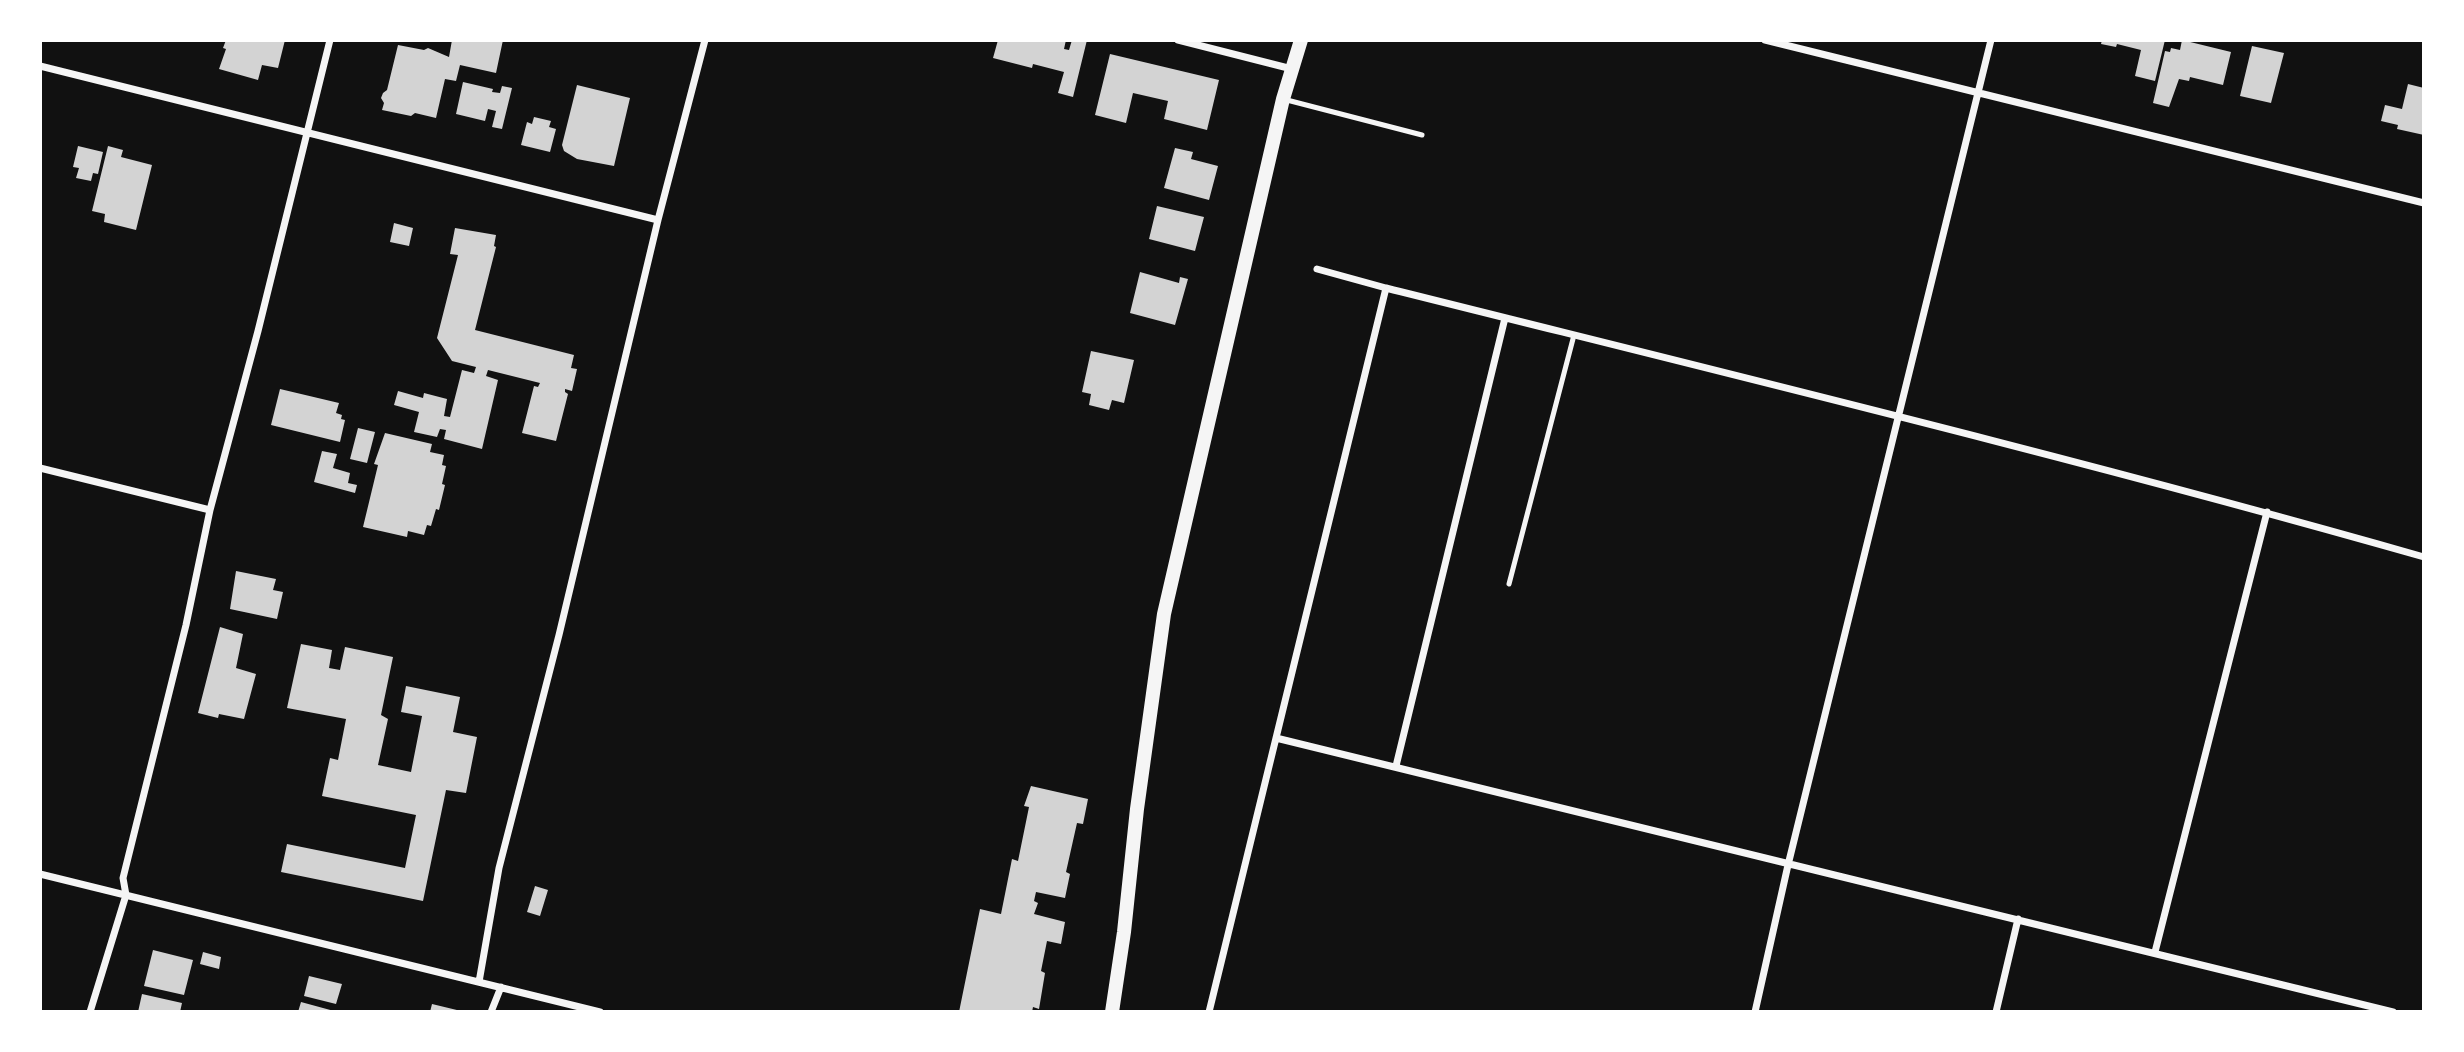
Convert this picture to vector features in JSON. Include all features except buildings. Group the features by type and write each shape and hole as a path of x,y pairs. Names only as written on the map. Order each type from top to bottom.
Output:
{"main road":[{"path":"1112,1012 1164,614 1283,99 1301,40"}],"street":[{"path":"90,1012 126,895 123,878 186,625 210,510 258,331 330,40"},
{"path":"479,982 499,867 559,635 658,220 705,40"},
{"path":"1178,40 1292,69"},
{"path":"1765,40 2424,204"},
{"path":"1755,1012 1788,865 1991,40"},
{"path":"40,66 658,220"},
{"path":"1317,269 1386,289 1899,416 2267,512 2424,557"},
{"path":"1209,1012 1386,289"},
{"path":"1396,766 1505,318"},
{"path":"40,468 210,510"},
{"path":"2155,952 2267,512"},
{"path":"1276,738 2393,1012"},
{"path":"40,874 600,1012"},
{"path":"1996,1012 2018,919"},
{"path":"491,1012 501,987"}],"lane":[{"path":"1283,99 1422,135"},
{"path":"1509,584 1574,335"}]}
